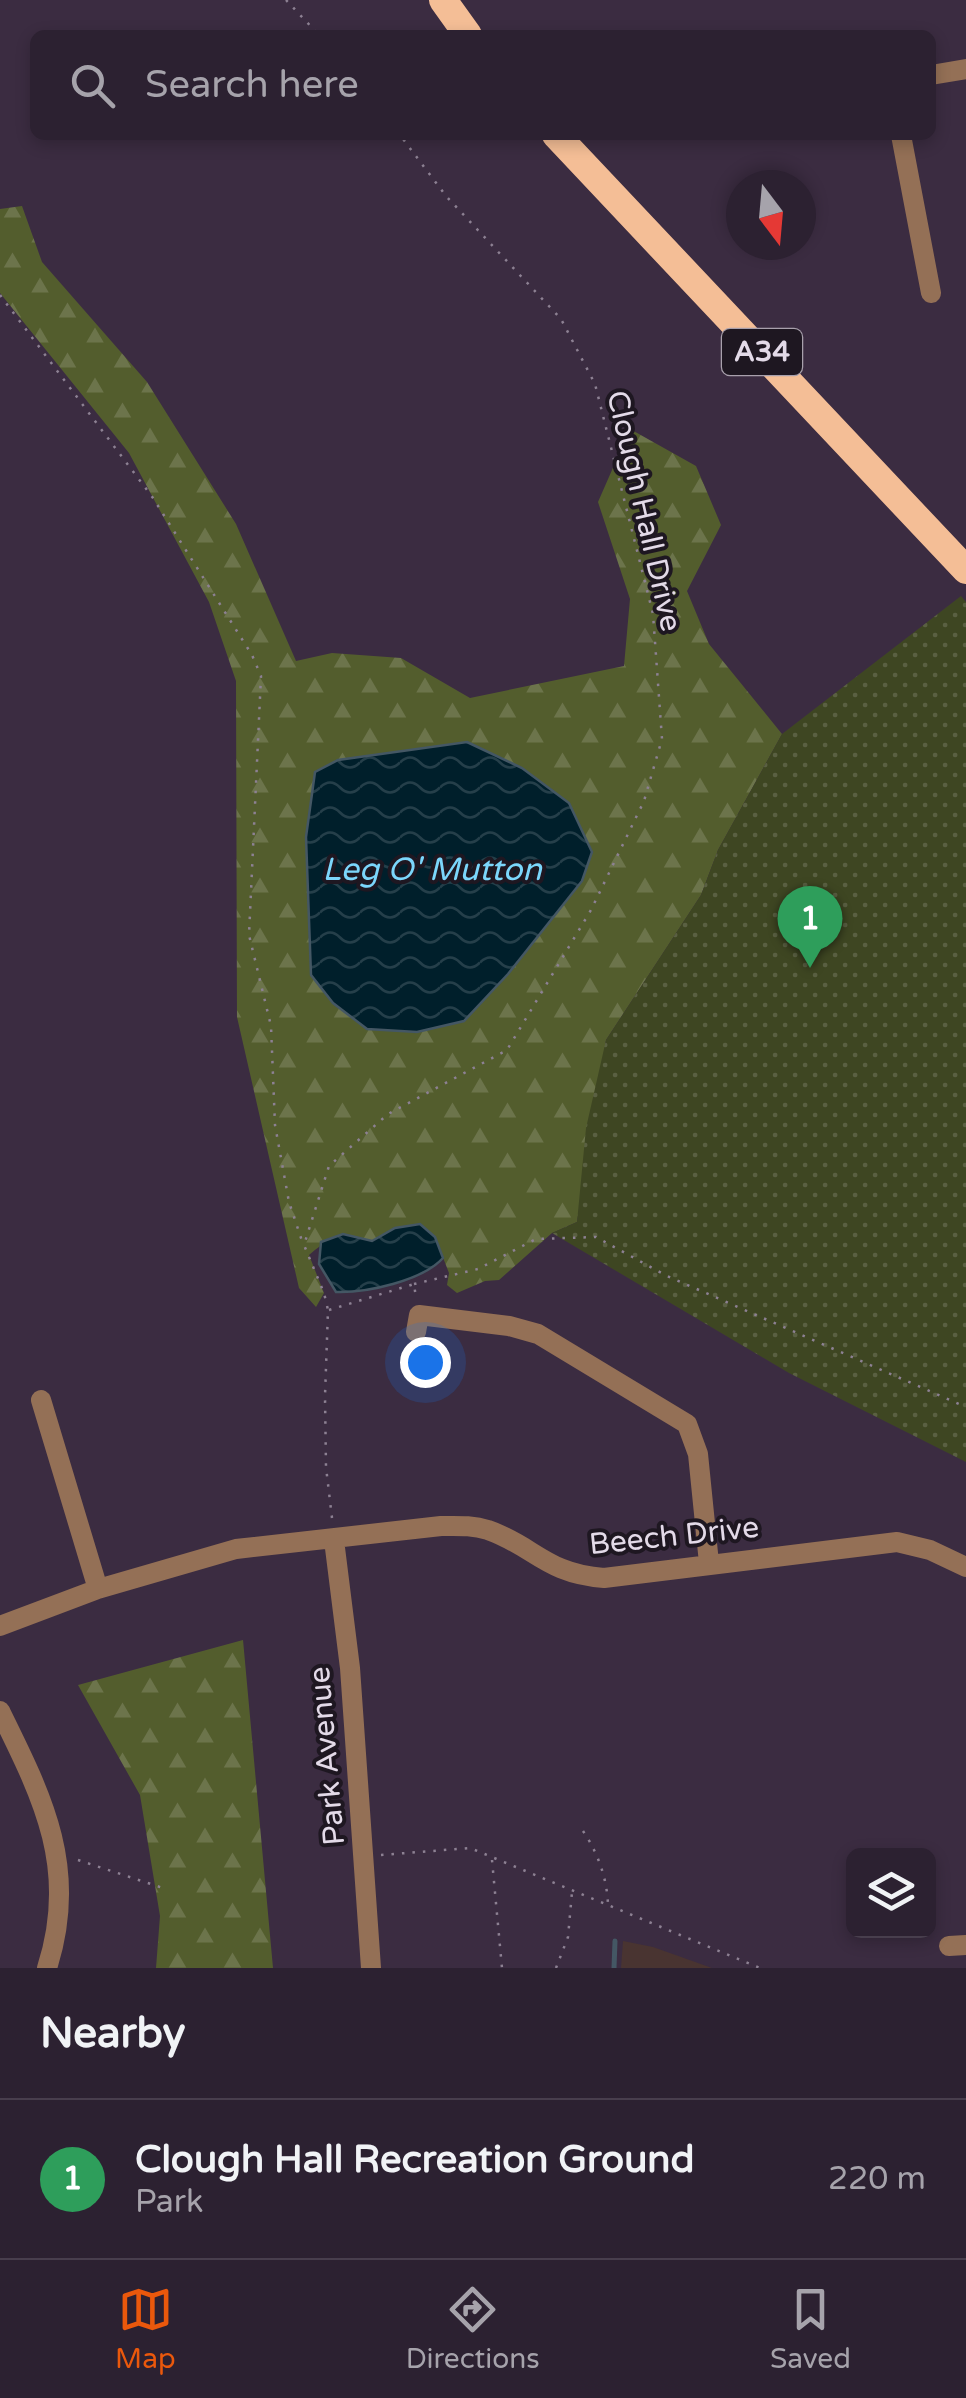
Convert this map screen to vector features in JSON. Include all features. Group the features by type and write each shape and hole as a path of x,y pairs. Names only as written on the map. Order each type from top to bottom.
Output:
{"highway":[{"path":"443,0 464,30"},
{"name":"A34","path":"561,140 966,570"}],"street":[{"path":"936,74 966,69"},
{"path":"902,140 931,293"},
{"path":"418,1323 509,1326 538,1334 687,1424 698,1454 709,1564"},
{"path":"41,1400 98,1589"},
{"name":"Beech Drive","path":"0,1626 98,1589 236,1550 440,1526 471,1526 491,1531 556,1568 604,1578 897,1542 930,1550 966,1567"},
{"name":"Park Avenue","path":"334,1540 350,1668 371,1968"},
{"path":"0,1711 40,1791 57,1854 59,1909 47,1968"}],"path":[{"path":"286,0 313,30"},
{"name":"Clough Hall Drive","path":"304,1245 329,1166 388,1114 508,1050 592,910 644,801 662,739 653,614 595,384 561,319 446,196 404,140"},
{"path":"0,295 153,498 252,655 261,676 249,936 271,1026 275,1125 285,1182 328,1310 326,1467 334,1540"},
{"path":"328,1310 478,1269 536,1239 596,1237 667,1276 966,1407"},
{"path":"414,1284 418,1323"},
{"path":"583,1831 607,1882 608,1906"},
{"path":"365,1856 470,1848 760,1968"},
{"path":"57,1854 166,1889"},
{"path":"492,1859 502,1968"},
{"path":"556,1968 568,1937 572,1892"}],"shaded area":[{"path":"623,1941 653,1947 712,1968 621,1968"}],"green space":[{"path":"22,206 42,262 147,382 236,524 296,661 332,653 401,658 470,698 624,666 630,599 598,502 630,429 696,466 721,525 687,591 709,644 782,734 718,850 701,895 606,1040 577,1222 552,1233 499,1280 485,1281 457,1293 447,1285 449,1273 435,1237 395,1228 372,1241 331,1239 309,1255 324,1293 316,1307 299,1288 237,1017 236,681 209,602 129,453 0,293 0,209"},
{"path":"961,596 966,602 966,1462 789,1373 552,1233 577,1222 586,1128 606,1040 701,895 718,850 782,734"},
{"path":"243,1640 273,1968 156,1968 160,1916 140,1795 78,1685"}],"water":[{"name":"Leg O' Mutton","path":"467,742 522,768 569,803 592,852 582,881 508,974 464,1021 417,1032 367,1029 333,1003 311,975 306,837 315,772 338,760"},
{"path":"420,1224 435,1237 443,1258 408,1279 378,1288 336,1292 319,1264 321,1242 343,1234 372,1241 395,1228"}],"waterway":[{"path":"614,1968 615,1941"}],"place":[{"name":"Clough Hall Recreation Ground","path":"810,968"}]}
